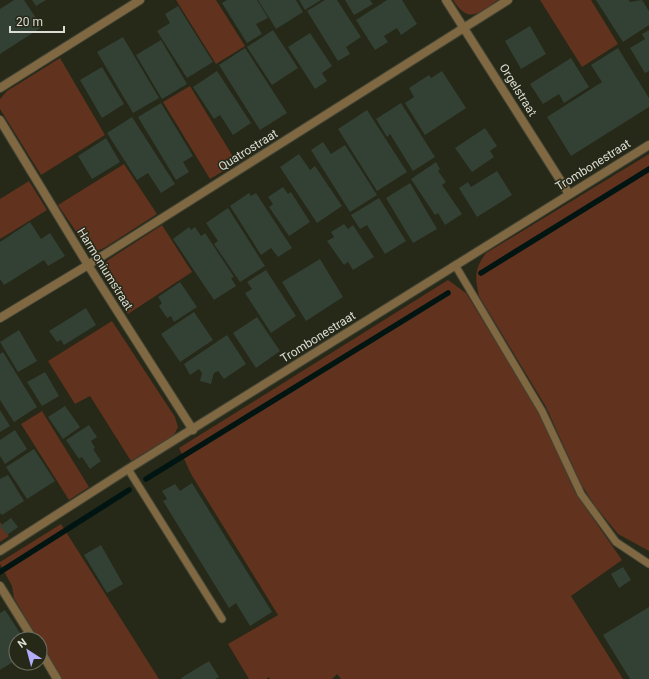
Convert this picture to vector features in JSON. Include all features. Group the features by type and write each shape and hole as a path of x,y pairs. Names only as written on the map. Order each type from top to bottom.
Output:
{"street":[{"path":"0,88 140,0"},
{"name":"Orgelstraat","path":"446,0 569,194"},
{"name":"Quatrostraat","path":"0,318 88,265 508,0"},
{"name":"Harmoniumstraat","path":"0,120 88,265 193,430"},
{"name":"Trombonestraat","path":"0,551 649,145"},
{"path":"0,586 28,631"},
{"path":"48,664 57,679"}],"lane":[{"path":"455,265 542,410 581,494 616,542 649,564"},
{"path":"128,470 222,619"}],"shaded area":[{"path":"176,0 216,0 245,46 216,64"},
{"path":"453,0 498,0 479,12 469,14 459,8"},
{"path":"540,0 591,0 618,44 582,67"},
{"path":"60,58 105,135 41,175 0,109 0,99 7,91"},
{"path":"190,86 237,163 210,179 163,102"},
{"path":"649,154 649,551 618,534 595,506 581,484 546,407 479,296 476,274 479,264 486,253"},
{"path":"124,164 157,214 104,248 95,252 90,252 58,205"},
{"path":"29,181 47,210 0,239 0,199"},
{"path":"162,225 192,272 128,314 101,272 101,268 108,260"},
{"path":"448,280 466,293 538,411 576,494 622,560 571,596 623,679 341,679 337,674 332,679 270,679 269,677 266,679 249,679 228,644 278,615 191,474 179,448"},
{"path":"112,321 175,417 178,427 174,435 131,461 90,396 75,404 48,361"},
{"path":"42,411 89,487 69,500 21,424"},
{"path":"0,522 9,536 0,542"},
{"path":"61,524 159,679 61,679 48,657 48,631 33,631 14,598 12,586 0,562"}],"building":[{"path":"14,0 24,0 42,27 0,54 0,9"},
{"path":"32,0 46,0 36,6"},
{"path":"227,0 257,0 268,18 256,24 262,34 247,43 222,3"},
{"path":"258,0 296,0 303,12 276,29"},
{"path":"299,0 321,0 305,10"},
{"path":"325,0 337,0 361,37 346,47 350,54 338,61 307,11"},
{"path":"345,0 370,0 373,4 354,15"},
{"path":"387,0 402,0 417,24 401,35 397,28 384,36 388,42 375,50 356,20"},
{"path":"596,0 629,0 630,2 642,0 649,11 649,25 623,42"},
{"path":"178,6 213,62 187,78 157,31 170,23 165,14"},
{"path":"530,26 546,54 521,69 505,41"},
{"path":"273,30 298,68 272,85 247,47"},
{"path":"649,30 649,71 645,73 630,48 645,39 642,34"},
{"path":"310,33 332,66 322,73 327,81 315,89 288,47"},
{"path":"123,37 159,98 133,113 97,52"},
{"path":"161,40 187,84 162,99 136,55"},
{"path":"245,48 287,113 260,130 219,65"},
{"path":"618,48 649,98 649,107 571,156 547,117 602,82 591,65"},
{"path":"571,58 589,87 564,103 559,94 543,104 530,84"},
{"path":"102,67 124,104 102,118 80,80"},
{"path":"217,71 251,123 233,135 220,115 214,119 193,87"},
{"path":"442,71 466,108 425,135 405,103 414,97 409,88 429,75 431,78"},
{"path":"161,103 193,156 183,162 189,172 176,180 138,117"},
{"path":"401,103 435,157 413,171 390,134 387,137 376,119"},
{"path":"367,110 407,172 377,191 338,129"},
{"path":"132,117 175,184 161,193 148,173 137,180 107,133"},
{"path":"485,128 497,146 490,151 494,157 472,172 455,148"},
{"path":"106,138 120,162 92,179 78,156"},
{"path":"323,142 331,154 345,145 377,195 350,212 311,150"},
{"path":"299,154 310,170 315,166 342,206 317,223 280,167"},
{"path":"436,162 440,169 438,171 446,182 442,185 462,214 445,225 438,213 435,215 411,179"},
{"path":"497,171 512,195 477,217 459,188 468,182 471,187"},
{"path":"410,183 437,229 413,243 386,198"},
{"path":"283,187 288,194 291,192 310,222 289,236 269,207 273,204 268,197"},
{"path":"249,193 251,196 256,193 292,248 278,257 271,248 261,255 230,206"},
{"path":"379,198 406,241 385,254 367,225 360,229 351,215"},
{"path":"228,208 265,266 240,282 214,244 218,241 206,223"},
{"path":"30,222 41,239 50,233 65,256 48,266 44,260 4,285 0,279 0,242"},
{"path":"344,224 348,229 353,225 374,257 353,270 348,262 344,265 327,241 334,237 331,232"},
{"path":"189,227 191,230 195,227 201,236 205,233 234,277 231,278 236,286 214,300 173,239"},
{"path":"320,259 343,297 306,321 282,282"},
{"path":"266,270 296,316 271,333 245,293 252,289 247,282"},
{"path":"180,282 197,307 174,322 171,316 167,318 159,306 162,303 158,297"},
{"path":"86,308 96,325 64,345 61,340 57,342 49,331"},
{"path":"194,312 213,340 180,362 161,334"},
{"path":"257,317 280,351 256,368 233,333"},
{"path":"19,330 37,361 18,372 0,342"},
{"path":"227,335 246,364 224,379 218,371 214,373 211,384 200,381 202,373 199,369 190,375 184,364"},
{"path":"3,352 37,407 14,422 0,400 0,354"},
{"path":"45,372 59,396 42,406 27,382"},
{"path":"65,406 80,427 63,439 48,417"},
{"path":"0,410 10,426 0,432"},
{"path":"89,425 97,437 91,441 95,448 93,449 101,461 90,469 82,457 79,459 66,440"},
{"path":"15,430 27,449 5,464 0,456 0,440"},
{"path":"34,449 55,481 27,499 6,467"},
{"path":"8,475 24,501 2,515 0,513 0,479"},
{"path":"192,483 272,612 250,626 236,603 229,608 163,501 167,499 162,491 175,484 180,491"},
{"path":"11,518 18,527 7,535 0,526"},
{"path":"101,545 123,584 107,593 84,555"},
{"path":"623,567 631,580 619,588 611,574"},
{"path":"649,607 649,679 630,679 603,635"},
{"path":"5,610 19,631 8,631 8,665 0,670 0,613"},
{"path":"209,661 219,677 215,679 181,678"}],"waterway":[{"path":"481,273 649,169"},
{"path":"146,479 448,293"},
{"path":"0,572 129,490"}]}
